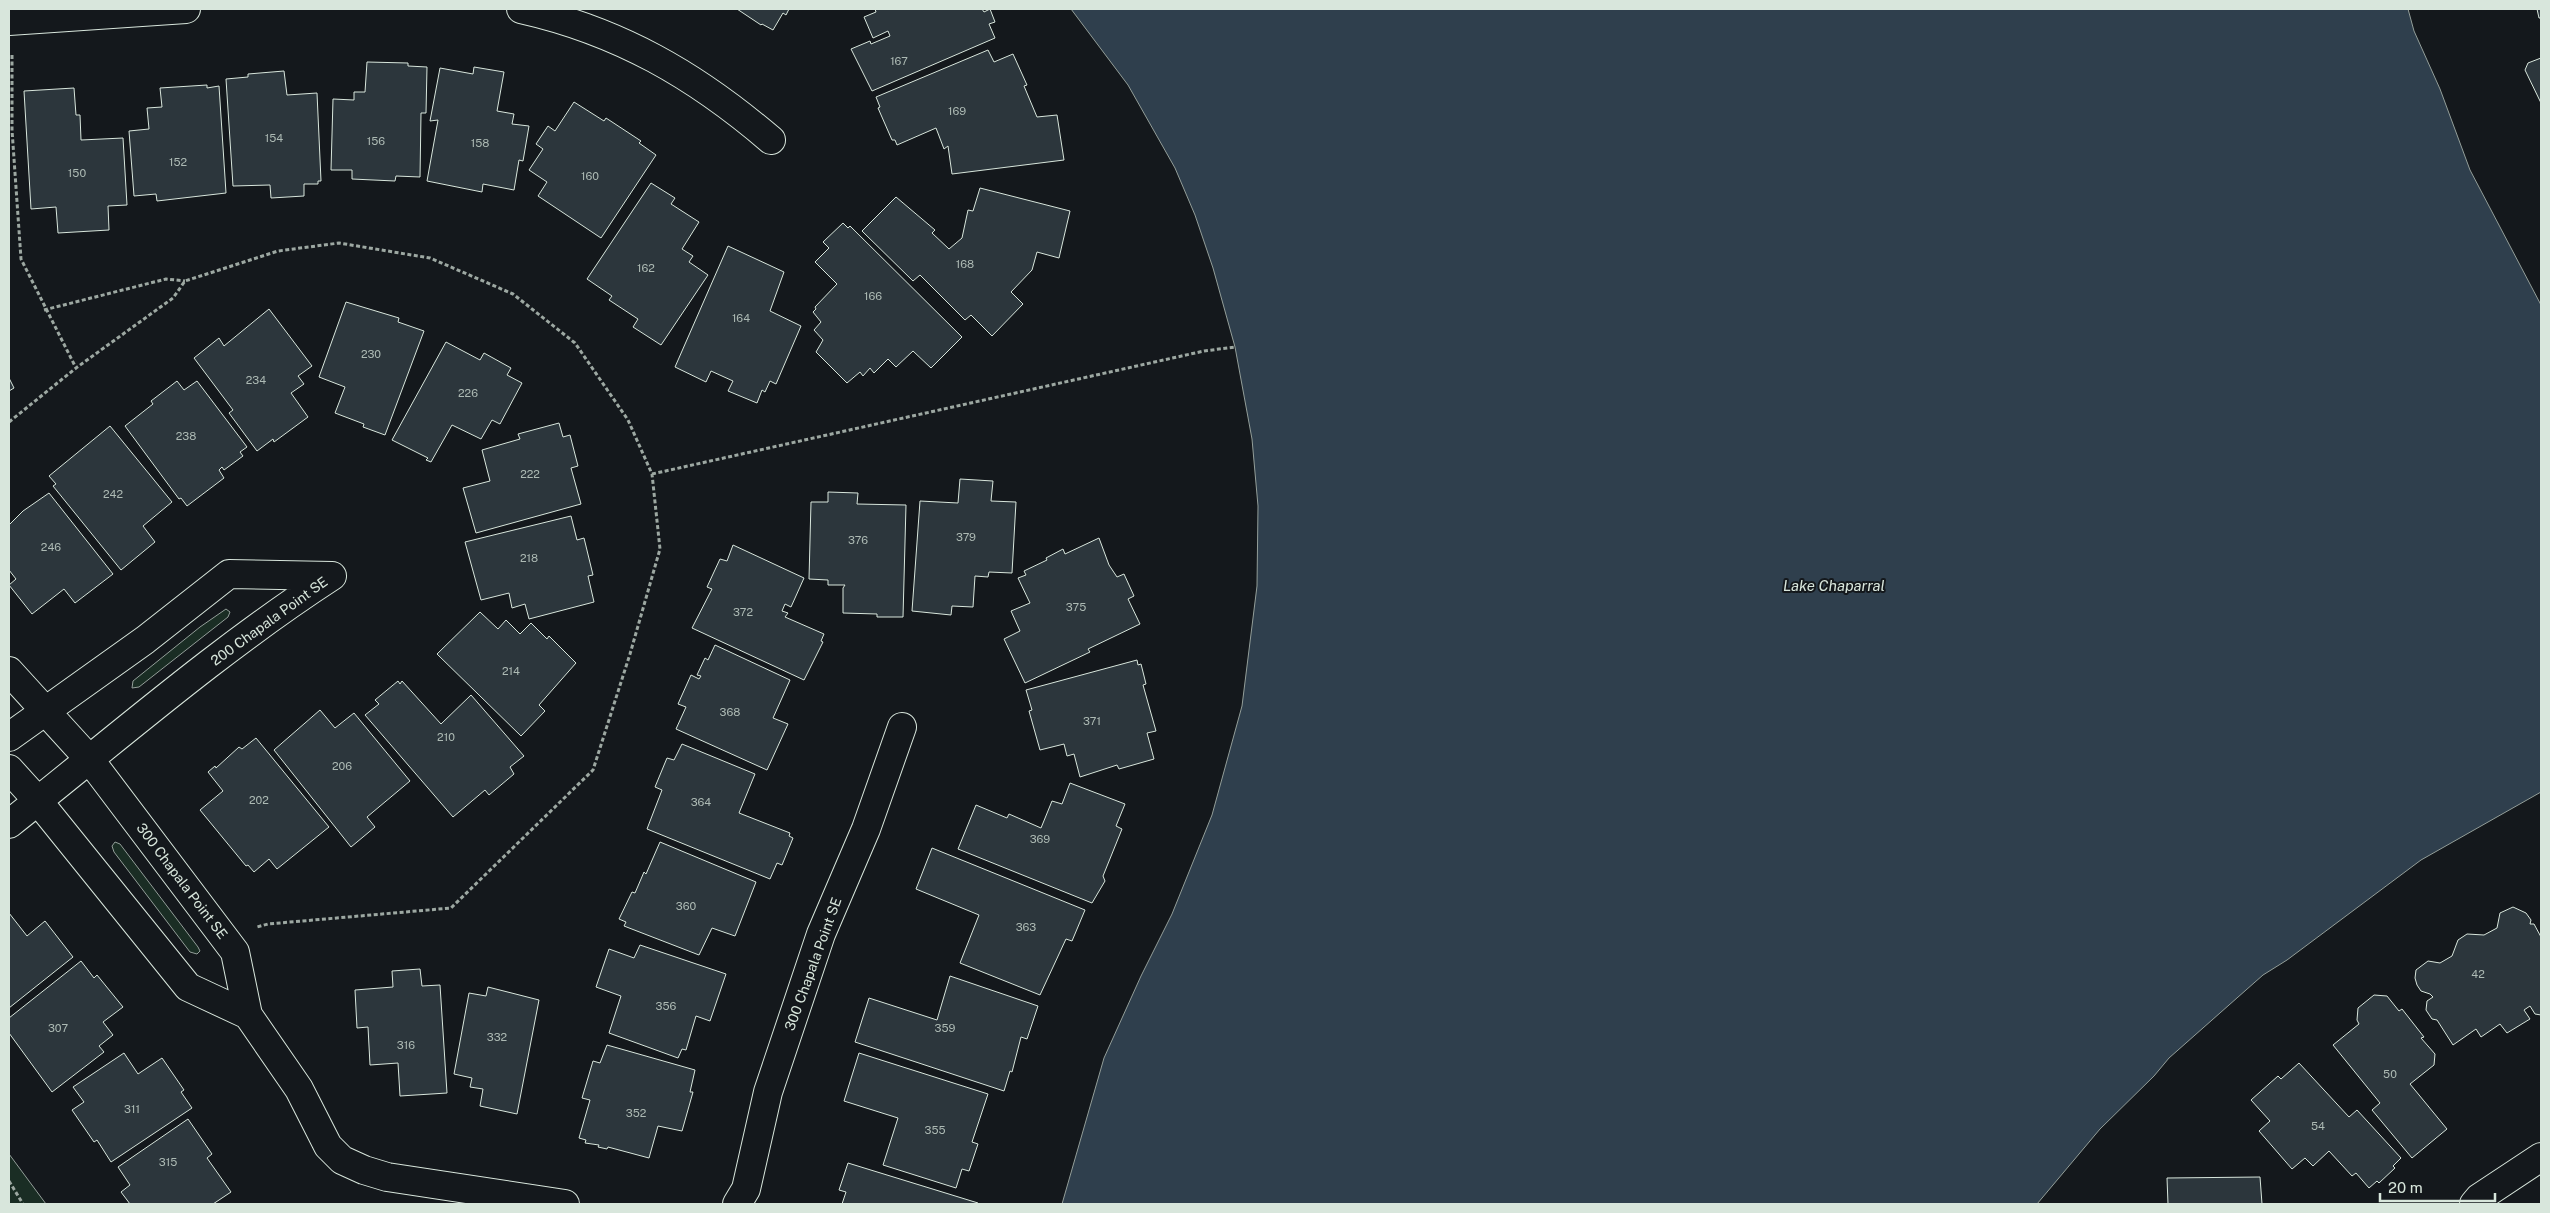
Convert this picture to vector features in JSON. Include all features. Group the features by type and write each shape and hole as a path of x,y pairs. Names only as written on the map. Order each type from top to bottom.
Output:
{"street":[{"path":"9,21 186,9"},
{"path":"520,9 596,31 644,51 715,95 771,140"},
{"name":"200 Chapala Point SE","path":"45,710 144,640 229,574 332,576 277,612 230,647 90,760"},
{"name":"300 Chapala Point SE","path":"9,671 90,760 235,952 248,1015 299,1089 328,1146 342,1160 364,1170 387,1177 565,1204"},
{"path":"9,737 45,710"},
{"name":"300 Chapala Point SE","path":"737,1204 746,1189 768,1092 821,934 866,829 902,728"},
{"path":"9,824 90,760"},
{"path":"9,769 38,801 188,987 248,1015"},
{"path":"2474,1204 2479,1198 2541,1157"}],"path":[{"path":"12,50 12,130 21,260 44,310 76,368"},
{"path":"44,310 166,279 185,281 278,250 339,243 430,258 513,294 575,344 628,420 652,474 660,549 630,654 593,770 451,908 268,924 223,936"},
{"path":"9,422 76,368 172,298 185,281"},
{"path":"652,474 1204,350 1235,347"},
{"path":"9,1181 23,1204"}],"green space":[{"path":"226,609 230,612 228,617 139,687 132,688 133,681 200,627"},
{"path":"115,842 120,844 198,947 200,951 197,954 190,952 114,852 112,846"},
{"path":"9,1154 46,1204 9,1204"}],"water":[{"name":"Lake Chaparral","path":"1071,9 2408,9 2414,31 2440,89 2470,170 2541,305 2541,792 2421,860 2287,960 2263,975 2169,1058 2154,1076 2100,1129 2037,1204 1062,1204 1104,1058 1141,976 1172,914 1212,815 1242,706 1257,586 1258,506 1252,439 1235,347 1213,268 1195,215 1175,168 1128,85"}],"building":[{"path":"737,9 789,9 786,15 783,13 773,30 761,25"},
{"path":"875,9 982,9 984,12 990,9 995,22 989,24 995,38 872,91 851,49 870,41 871,44 890,36 888,31 873,38 864,17 876,12"},
{"path":"2537,9 2541,9 2541,18 2539,18"},
{"path":"988,50 994,62 1013,54 1027,85 1024,86 1037,117 1057,115 1064,160 952,174 948,146 944,149 936,128 897,145 895,140 892,140 878,108 880,107 876,97"},
{"path":"2541,58 2541,103 2525,70 2528,63"},
{"path":"367,62 408,63 408,66 427,67 426,113 421,113 420,177 396,176 395,181 352,179 352,170 331,170 333,99 354,100 354,92 365,92"},
{"path":"474,67 504,72 497,111 514,114 512,124 529,126 523,161 519,160 514,190 483,184 482,192 427,181 438,120 430,121 440,68 473,74"},
{"path":"284,71 287,95 317,93 321,181 318,181 318,184 304,184 304,196 271,198 270,185 233,186 226,79 248,77 248,74"},
{"path":"207,85 207,88 219,86 226,193 157,201 156,194 134,196 129,131 149,129 147,108 162,107 160,88"},
{"path":"74,88 76,115 80,115 81,140 123,138 127,205 108,206 109,230 58,233 56,207 31,209 24,91"},
{"path":"574,102 604,121 606,118 641,141 639,143 656,155 601,238 538,196 547,182 529,170 543,149 536,144 548,126 555,131"},
{"path":"651,183 675,198 671,204 699,222 682,249 693,256 689,262 708,275 661,345 633,327 638,319 609,300 612,296 587,279"},
{"path":"980,188 1070,211 1059,258 1037,252 1032,270 1011,292 1023,304 992,336 971,315 965,320 920,275 913,281 862,231 896,197 935,230 932,233 949,249 962,238 968,210 973,211"},
{"path":"843,223 848,228 850,226 962,337 931,368 913,351 896,367 888,359 874,373 870,368 863,376 860,372 847,383 816,352 823,340 814,330 821,322 813,312 816,309 815,307 837,284 815,262 829,248 823,242"},
{"path":"728,246 784,272 770,311 801,326 776,384 770,381 765,392 762,390 757,403 728,391 733,381 711,371 706,382 675,367"},
{"path":"346,302 399,318 398,322 424,331 385,435 363,427 364,424 335,413 345,387 319,377"},
{"path":"269,309 312,366 298,376 304,384 291,393 308,417 274,442 273,439 257,451 229,413 233,410 194,358 219,338 224,346"},
{"path":"446,342 480,360 484,353 511,368 507,375 522,383 500,424 492,420 481,439 452,425 431,462 426,460 428,458 392,440"},
{"path":"9,378 14,388 9,391"},
{"path":"177,381 184,390 197,381 247,447 240,452 243,456 224,470 222,467 219,470 224,478 187,506 181,498 179,499 125,426 153,404 151,401"},
{"path":"559,423 563,437 570,435 578,466 571,468 581,504 476,533 463,488 490,481 482,450 520,439 518,434"},
{"path":"110,426 172,502 143,526 155,542 121,570 53,486 56,484 49,476"},
{"path":"960,479 993,481 991,501 1016,502 1012,573 989,572 988,577 975,576 973,607 952,606 951,615 912,611 920,501 958,503"},
{"path":"828,492 858,493 857,504 906,505 903,617 877,617 877,614 843,613 843,588 845,585 828,585 828,580 809,579 811,502 828,502"},
{"path":"49,493 113,574 75,603 64,589 32,614 9,585 16,579 9,570 9,525 23,511"},
{"path":"571,516 577,540 584,538 593,575 588,576 594,602 529,619 525,604 512,608 509,593 481,600 465,542"},
{"path":"1099,538 1109,565 1117,577 1124,574 1134,596 1128,599 1140,624 1088,649 1090,652 1025,683 1004,639 1020,631 1011,611 1030,603 1018,578 1026,575 1024,571 1047,560 1046,558 1063,549 1065,554"},
{"path":"733,545 804,578 791,607 785,604 782,611 788,613 785,617 824,634 821,641 823,642 804,680 692,628 712,589 707,587 720,559 727,561"},
{"path":"480,612 498,629 506,620 520,634 531,623 547,639 549,636 576,663 539,705 545,711 521,736 437,654"},
{"path":"715,645 790,680 773,718 788,724 767,770 676,729 686,707 678,704 691,675 699,679 701,676 697,675 705,658 708,660"},
{"path":"1137,660 1138,665 1141,664 1146,684 1143,685 1156,731 1147,733 1154,759 1119,769 1117,765 1080,777 1074,754 1067,756 1064,744 1040,750 1029,711 1032,710 1026,690"},
{"path":"398,681 400,684 402,681 441,724 471,695 524,756 510,767 514,774 489,795 485,790 453,817 365,715 379,704 375,700"},
{"path":"320,710 335,728 354,713 410,781 367,817 375,827 351,847 274,750"},
{"path":"256,738 329,827 277,869 269,859 254,872 248,865 246,866 200,810 223,791 208,772 215,766 216,768 239,747 242,749"},
{"path":"682,744 755,774 739,813 790,833 789,836 793,838 782,865 777,863 770,879 647,829 662,790 655,787 667,758 674,760"},
{"path":"1070,783 1125,804 1116,826 1122,829 1103,876 1105,881 1092,903 958,849 976,805 1007,818 1009,814 1041,828 1052,801 1062,804"},
{"path":"660,842 756,882 735,936 712,928 699,955 624,926 626,922 619,919 632,892 635,893 644,872 646,874"},
{"path":"932,848 1085,910 1072,941 1066,939 1040,995 960,963 979,915 916,889"},
{"path":"2513,907 2526,913 2531,920 2530,924 2534,924 2541,937 2541,1015 2535,1014 2530,1006 2524,1010 2530,1019 2507,1033 2500,1024 2481,1037 2476,1029 2453,1045 2437,1020 2432,1019 2426,1010 2427,1001 2433,997 2421,991 2417,985 2415,978 2416,970 2428,961 2440,963 2452,956 2458,940 2467,934 2484,935 2497,928 2500,913"},
{"path":"9,913 27,936 45,921 73,957 9,1008"},
{"path":"640,945 726,974 710,1021 696,1016 686,1050 682,1049 678,1058 609,1033 621,996 596,987 609,949 634,958"},
{"path":"81,961 94,978 97,975 123,1007 103,1022 113,1035 99,1046 104,1052 52,1092 9,1033 9,1018"},
{"path":"420,969 422,986 440,985 447,1093 400,1096 398,1063 370,1065 368,1027 357,1028 355,990 393,987 392,971"},
{"path":"950,976 1038,1006 1027,1039 1021,1037 1012,1072 1010,1071 1004,1091 855,1042 869,998 937,1020"},
{"path":"488,987 539,1000 517,1114 480,1106 483,1089 470,1087 472,1078 454,1074 469,993 486,996"},
{"path":"2374,995 2387,996 2399,1011 2402,1009 2424,1037 2421,1038 2435,1054 2434,1065 2410,1084 2447,1129 2412,1158 2372,1110 2380,1103 2333,1045 2359,1024 2357,1020 2358,1008"},
{"path":"607,1045 695,1070 690,1092 693,1092 682,1131 658,1126 649,1158 608,1147 607,1149 598,1147 599,1145 585,1143 586,1140 579,1138 590,1100 582,1098 593,1061 600,1063"},
{"path":"124,1053 138,1074 162,1058 184,1090 181,1092 192,1108 111,1162 97,1140 94,1142 72,1110 84,1102 73,1087"},
{"path":"859,1053 988,1094 972,1142 978,1144 969,1171 962,1169 956,1188 883,1165 898,1118 844,1101"},
{"path":"2299,1063 2349,1117 2357,1110 2401,1158 2393,1166 2395,1168 2379,1183 2377,1181 2369,1188 2356,1173 2352,1176 2329,1151 2313,1166 2305,1158 2292,1169 2259,1131 2270,1121 2251,1100 2278,1076 2281,1079"},
{"path":"188,1119 212,1154 207,1158 231,1192 213,1204 130,1204 121,1192 130,1185 118,1167"},
{"path":"848,1163 978,1204 842,1204 846,1192 839,1190"},
{"path":"2260,1177 2262,1204 2168,1204 2167,1178"}]}
